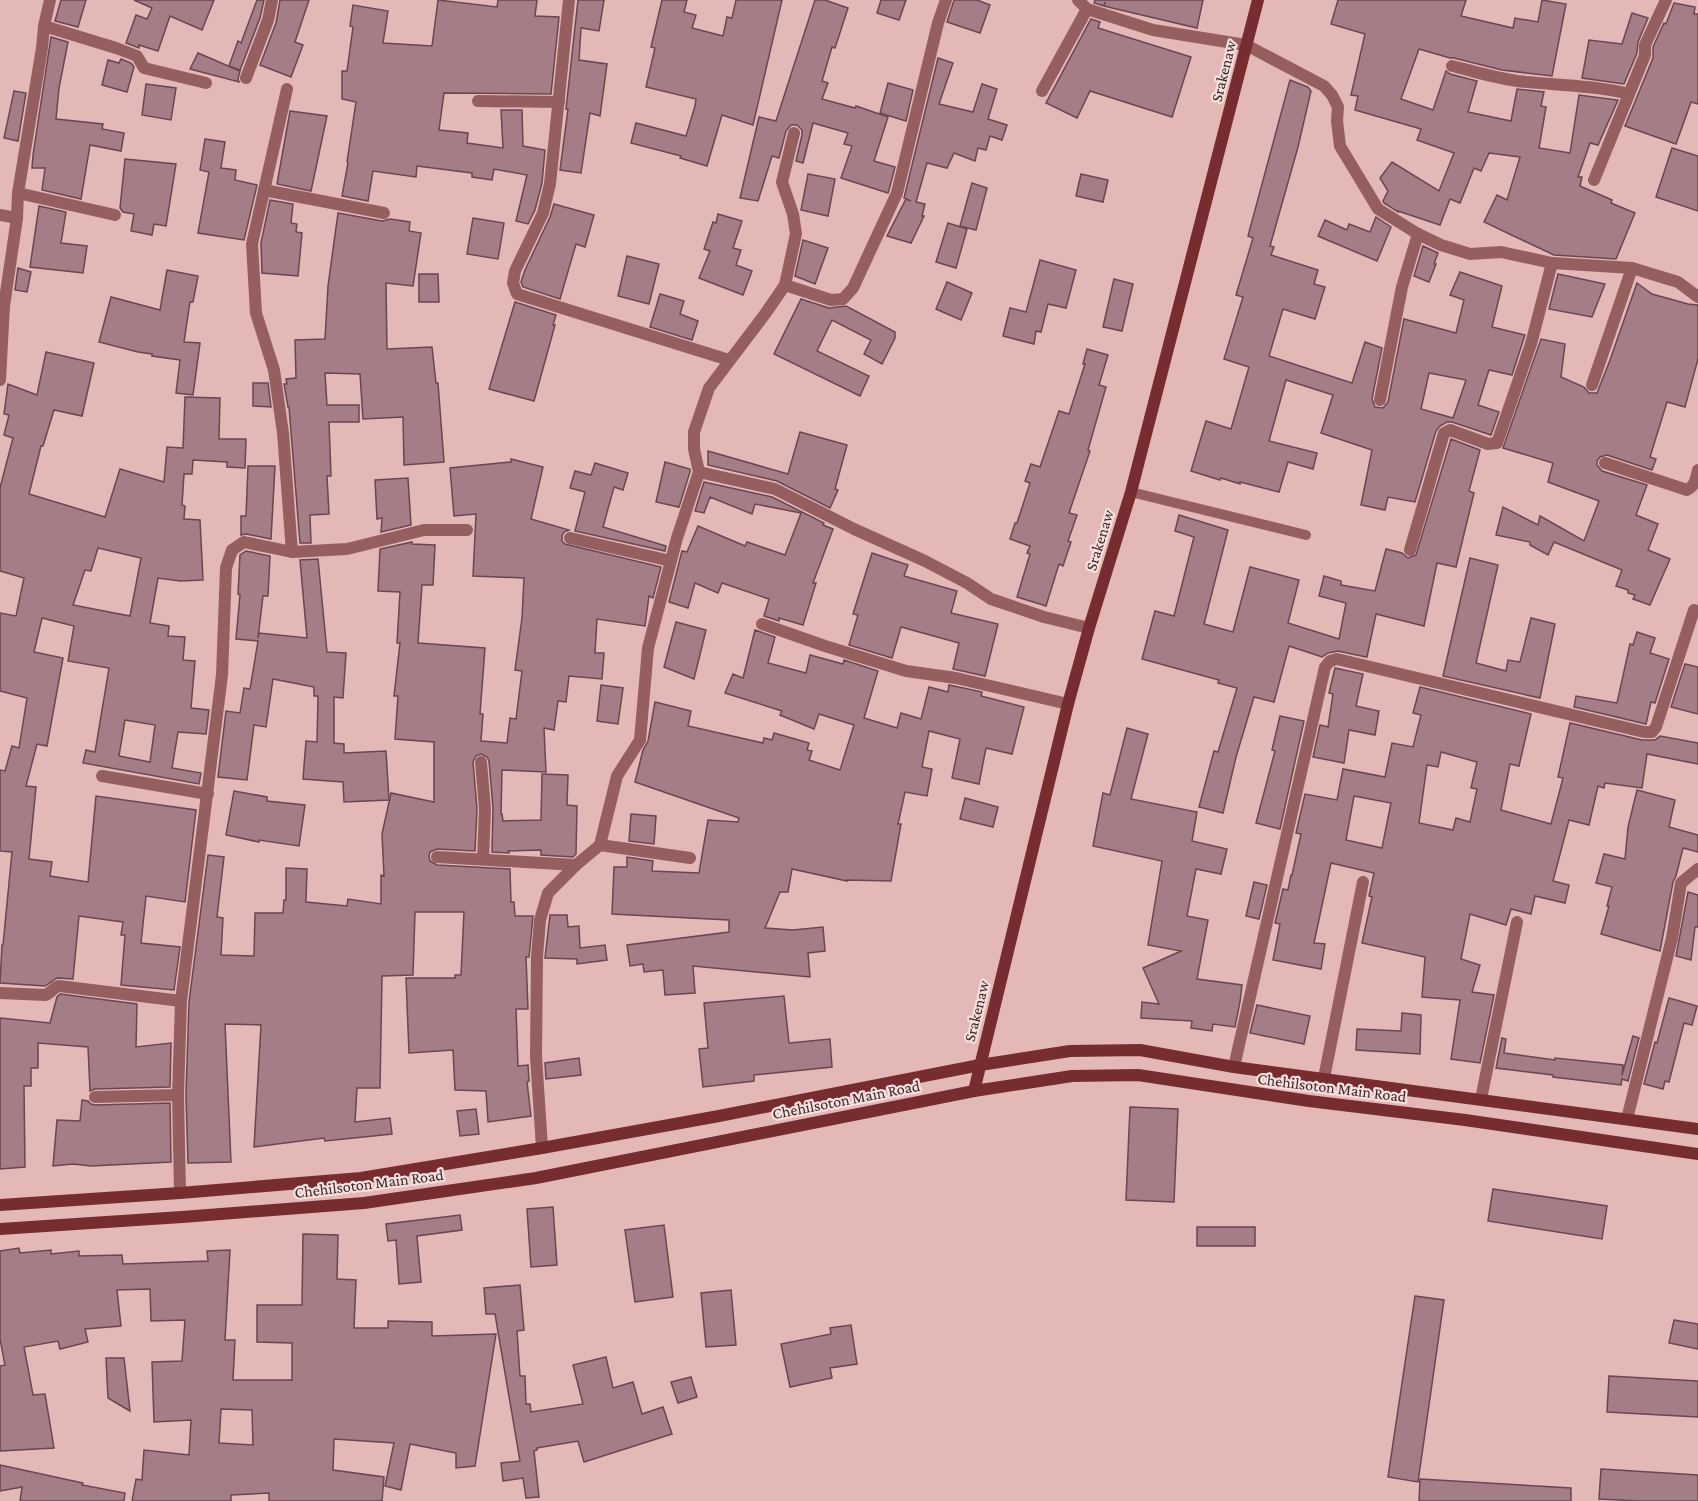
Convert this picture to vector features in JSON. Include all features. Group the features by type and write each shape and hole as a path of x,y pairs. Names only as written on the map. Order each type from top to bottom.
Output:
{"main road":[{"name":"Srakenaw","path":"974,1091 1068,704 1131,492 1258,0"},
{"name":"Chehilsoton Main Road","path":"0,1205 361,1178 542,1148 980,1065 1070,1051 1140,1050 1234,1067 1698,1129"},
{"name":"Chehilsoton Main Road","path":"0,1229 364,1203 536,1178 974,1091 1072,1076 1138,1075 1309,1101 1465,1120 1698,1154"}],"street":[{"path":"0,380 4,306 17,218 18,193 50,0"},
{"path":"246,78 268,20 272,0"},
{"path":"569,0 550,184 543,213 515,271 513,283 517,294 729,360"},
{"path":"785,285 831,300 843,299 853,288 897,193 938,23 946,0"},
{"path":"1594,180 1645,55 1644,45 1663,0"},
{"path":"1042,91 1083,4 1153,30 1246,45 1324,86 1338,107 1340,146 1378,209 1418,234 1441,245 1470,254 1502,252 1552,263 1632,268 1678,282 1698,297"},
{"path":"44,26 137,56 144,68 206,83"},
{"path":"1452,66 1514,81 1585,86 1629,94"},
{"path":"287,89 252,244 256,313 274,370 283,433 292,552"},
{"path":"478,101 559,102"},
{"path":"542,1148 536,1056 537,957 540,920 548,893 600,845 617,776 640,740 648,648 677,538 699,472 694,449 694,432 709,388 785,285 796,234 793,214 782,182 794,133"},
{"path":"264,190 384,213"},
{"path":"18,193 115,215"},
{"path":"0,216 17,218"},
{"path":"1380,400 1402,287 1418,234"},
{"path":"1410,550 1444,433 1450,430 1488,444 1497,443 1532,344 1552,263"},
{"path":"1592,385 1632,268"},
{"path":"1605,463 1687,490 1692,487 1698,470"},
{"path":"699,472 775,489 854,529 925,561 967,583 991,599 1044,617 1089,628"},
{"path":"180,1193 178,1095 181,1001 222,675 226,568 232,550 244,542 292,552 347,549 424,530 466,530"},
{"path":"570,538 671,561"},
{"path":"1234,1067 1325,668 1330,661 1337,659 1644,732 1652,732 1656,727 1694,610"},
{"path":"762,624 906,671 956,678 1068,704"},
{"path":"482,762 485,809 483,859"},
{"path":"102,776 208,794"},
{"path":"600,845 690,858"},
{"path":"436,857 576,865"},
{"path":"1627,1119 1672,938 1681,883 1698,869"},
{"path":"1324,1078 1363,882"},
{"path":"1481,1099 1517,922"},
{"path":"0,993 45,995 59,986 181,1001"},
{"path":"95,1097 178,1095"}],"lane":[{"path":"1131,492 1306,535"}],"building":[{"path":"61,0 86,0 78,27 55,21"},
{"path":"134,0 214,0 202,30 170,16 158,51 126,43 136,15 147,19 152,8"},
{"path":"257,0 264,0 260,18 240,70 229,66 238,41 241,43"},
{"path":"280,0 309,0 295,42 303,45 291,77 260,65 276,23"},
{"path":"438,0 497,7 498,0 537,0 535,16 559,17 551,94 444,93 439,130 468,133 467,143 503,148 501,110 522,110 523,146 545,150 542,183 535,210 528,224 516,221 527,175 494,169 492,180 472,177 472,173 417,166 416,177 373,171 368,201 342,196 356,102 342,99 342,71 347,71 353,27 350,26 353,5 388,11 383,43 432,46"},
{"path":"578,0 604,0 599,31 581,28 579,60 607,64 600,116 590,113 581,173 560,170"},
{"path":"662,0 687,0 684,12 696,15 692,28 723,36 727,17 732,18 736,0 782,0 753,125 722,115 707,166 680,158 681,156 631,143 636,123 686,136 695,106 696,99 646,87 655,48 651,47"},
{"path":"815,0 825,0 848,8 835,48 832,47 822,81 828,83 822,99 855,108 856,106 888,117 874,161 895,167 888,193 841,178 852,146 844,144 848,133 813,123 803,163 796,161 802,130 797,125 791,125 786,131 779,158 772,156 758,201 740,198 759,117 776,121"},
{"path":"881,0 906,0 899,20 877,13"},
{"path":"954,0 977,0 990,5 980,33 947,22"},
{"path":"1095,0 1203,0 1197,28 1104,6 1094,3"},
{"path":"1338,0 1466,0 1461,16 1513,28 1515,18 1538,22 1542,0 1566,4 1552,76 1502,70 1419,49 1401,99 1433,110 1446,71 1477,81 1468,112 1511,121 1517,89 1544,92 1541,106 1546,107 1539,148 1570,153 1579,95 1618,100 1598,145 1590,143 1578,177 1582,177 1580,186 1635,213 1616,259 1554,255 1484,222 1497,195 1507,200 1520,157 1489,153 1481,171 1474,168 1460,203 1450,199 1440,225 1398,212 1384,203 1388,191 1380,178 1392,162 1439,191 1454,153 1417,140 1421,129 1355,110 1358,96 1351,95 1365,34 1331,24"},
{"path":"1674,3 1695,7 1694,14 1698,14 1698,104 1691,102 1676,144 1625,126 1653,58 1653,47 1664,23 1666,24"},
{"path":"1632,13 1648,18 1624,84 1582,78 1589,40 1622,44"},
{"path":"1091,19 1100,22 1098,28 1191,57 1172,117 1090,91 1077,118 1046,103"},
{"path":"51,37 68,42 59,88 56,119 103,124 102,129 124,133 121,151 90,145 81,199 42,190 45,168 32,168"},
{"path":"198,53 240,71 239,82 190,69"},
{"path":"938,58 953,63 939,104 973,112 982,84 997,89 988,119 1007,125 1002,140 990,136 986,150 978,148 975,161 954,153 947,168 927,163 916,202 925,204 922,216 924,216 911,243 887,236 906,199 911,201 904,198"},
{"path":"121,59 131,63 134,67 127,92 102,85 108,60 119,63"},
{"path":"1290,80 1308,87 1311,91 1270,246 1274,247 1271,255 1318,270 1314,284 1325,287 1315,319 1283,309 1269,356 1352,383 1365,342 1382,348 1372,399 1375,407 1383,408 1388,402 1404,319 1456,333 1464,300 1450,295 1460,272 1502,286 1492,327 1525,335 1512,375 1489,370 1478,405 1499,412 1491,435 1447,422 1436,431 1415,502 1388,497 1385,510 1361,505 1372,450 1321,433 1333,395 1286,380 1269,441 1317,453 1313,469 1288,462 1279,492 1221,478 1220,480 1191,471 1206,421 1231,429 1249,367 1224,359 1243,297 1236,295 1253,238 1248,236","holes":["1429,373 1466,380 1453,418 1421,409"]},
{"path":"888,83 913,90 906,121 880,113"},
{"path":"146,84 176,88 171,120 142,115"},
{"path":"14,91 26,93 18,141 4,138"},
{"path":"290,111 327,116 311,191 277,184"},
{"path":"205,139 225,142 221,168 236,170 235,180 257,185 244,240 198,233 209,172 200,170"},
{"path":"1672,148 1698,156 1698,211 1656,197"},
{"path":"125,159 176,164 166,226 154,224 152,235 131,231 134,214 123,212 120,208"},
{"path":"808,174 835,179 828,216 801,210"},
{"path":"1081,174 1108,180 1103,202 1076,196"},
{"path":"972,183 987,188 976,230 960,226"},
{"path":"270,200 293,204 291,223 297,224 296,232 302,233 298,276 262,273 261,243"},
{"path":"554,204 594,215 585,247 576,244 560,299 523,287 521,282"},
{"path":"39,206 66,212 61,243 87,246 83,273 30,267"},
{"path":"338,213 382,221 390,219 410,222 409,231 421,233 413,286 386,283 387,349 432,347 436,383 438,383 444,462 404,465 403,417 363,419 360,374 325,373 327,405 359,405 359,422 329,422 331,476 327,476 329,514 310,515 311,543 300,543 289,407 284,384 287,384 286,379 296,378 295,340 325,339 328,286"},
{"path":"718,214 742,221 733,248 741,250 736,265 752,271 743,295 699,278 710,251 704,249"},
{"path":"1376,217 1391,227 1377,261 1318,236 1325,220 1347,230 1349,224 1370,232"},
{"path":"473,218 504,223 498,259 467,254"},
{"path":"948,223 967,229 956,268 936,262"},
{"path":"803,240 828,248 815,284 795,276"},
{"path":"1423,246 1438,253 1429,282 1414,276"},
{"path":"627,256 659,264 649,304 618,296"},
{"path":"1040,260 1076,270 1066,308 1048,304 1041,332 1036,331 1034,344 1003,336 1010,308 1026,312"},
{"path":"18,268 31,272 27,292 15,290"},
{"path":"167,270 198,276 193,302 190,302 184,342 200,343 193,395 176,393 180,360 152,356 152,354 99,342 111,297 160,310"},
{"path":"419,274 438,274 439,302 419,302"},
{"path":"1558,274 1605,284 1592,317 1549,309"},
{"path":"1114,279 1133,284 1122,331 1103,327"},
{"path":"947,282 972,293 961,320 936,309"},
{"path":"1637,283 1652,294 1698,305 1698,359 1685,407 1667,402 1650,457 1656,459 1652,470 1607,455 1600,457 1597,461 1602,471 1647,485 1636,515 1658,524 1648,550 1670,559 1650,605 1633,599 1635,595 1616,586 1622,570 1554,542 1548,555 1530,545 1530,542 1496,535 1503,507 1538,525 1540,516 1584,541 1599,501 1548,482 1553,463 1503,448 1541,339 1565,344 1561,377 1584,387 1589,393 1597,393"},
{"path":"660,294 684,301 680,314 698,321 692,340 650,327"},
{"path":"801,299 829,308 846,306 895,332 895,338 882,364 864,354 871,340 832,320 817,351 869,376 860,396 774,354"},
{"path":"515,302 556,315 534,401 489,389"},
{"path":"1087,349 1108,355 1099,385 1106,387 1088,450 1090,451 1069,513 1077,515 1068,541 1071,542 1063,566 1059,564 1046,606 1017,597 1030,554 1027,553 1030,546 1010,539 1030,483 1025,481 1031,464 1040,467 1059,411 1069,414 1085,364 1083,364"},
{"path":"46,352 94,363 82,416 54,410 43,446 41,446 29,494 105,517 120,469 164,482 167,447 183,448 185,397 220,398 219,439 246,439 245,468 227,467 227,462 193,460 192,474 184,474 182,505 185,506 184,519 200,520 203,580 180,581 158,578 150,623 169,626 168,636 185,637 183,660 195,661 191,708 209,710 206,734 178,732 172,768 201,773 199,784 83,763 86,750 95,752 109,668 68,661 74,626 42,618 34,652 63,658 47,746 37,744 26,786 36,787 29,859 52,862 50,876 88,882 96,796 196,810 185,902 146,896 141,943 180,947 174,990 121,985 125,935 121,935 123,922 79,916 73,979 57,978 45,986 0,983 12,852 0,851 0,770 5,771 12,746 19,748 27,698 0,691 0,613 16,616 24,578 0,571 0,488 13,438 4,435 9,415 4,414 8,384 37,395","holes":["98,548 141,558 130,616 73,605 85,570 91,571","125,720 155,725 150,762 119,756"]},
{"path":"253,383 268,383 271,407 253,406"},
{"path":"800,432 847,445 835,489 838,490 830,508 777,481 708,465 708,451 788,474"},
{"path":"1451,439 1480,450 1469,491 1474,493 1456,567 1437,563 1424,626 1376,614 1367,657 1338,651 1322,657 1289,646 1274,702 1254,697 1236,757 1223,813 1199,807 1214,751 1218,752 1237,688 1218,683 1219,680 1142,659 1155,611 1174,616 1194,537 1175,531 1179,515 1228,530 1204,624 1233,632 1250,567 1299,580 1288,623 1339,639 1346,603 1319,596 1324,576 1341,581 1341,585 1375,591 1386,549 1402,553 1408,558 1416,555"},
{"path":"511,459 543,467 531,519 569,530 562,536 565,544 661,567 653,598 649,596 645,626 597,619 595,653 604,653 602,679 569,676 566,702 558,701 554,730 544,728 546,772 502,770 501,814 503,821 541,820 542,774 568,775 567,805 577,806 576,854 573,857 541,855 541,850 492,852 493,808 489,761 481,754 476,756 473,762 477,809 475,851 437,849 430,852 429,856 430,861 437,865 510,869 511,902 514,902 515,916 533,916 529,957 526,957 528,1009 516,1009 518,1066 528,1065 529,1081 527,1082 531,1116 488,1122 486,1091 455,1090 453,1050 409,1053 406,978 455,978 455,975 461,975 464,912 415,912 413,975 382,976 380,1088 357,1088 355,1122 390,1118 392,1134 325,1141 324,1138 254,1147 261,1025 225,1024 231,1162 188,1163 186,1095 189,1002 208,855 224,857 217,917 223,918 221,955 254,956 255,913 283,913 284,900 286,900 286,868 307,869 306,902 347,906 348,899 381,904 381,875 384,876 382,834 391,793 434,802 434,742 395,739 398,696 394,696 400,643 397,643 400,592 378,591 380,549 412,542 412,544 435,545 433,585 422,585 418,643 485,648 480,714 483,714 481,741 507,743 510,718 516,719 522,671 515,670 522,618 524,578 473,576 476,514 454,516 450,468 511,462"},
{"path":"665,462 690,469 679,507 656,502"},
{"path":"595,463 628,473 623,490 614,487 603,527 666,546 665,551 575,531 585,492 570,488 575,471 591,475"},
{"path":"248,466 275,466 271,539 241,535 241,516 246,516"},
{"path":"408,478 411,525 381,532 382,518 377,519 375,480"},
{"path":"704,482 772,497 833,529 813,583 816,583 803,625 764,616 769,599 722,583 718,593 695,583 688,608 669,602 682,551 687,552 698,526 745,546 747,542 785,555 801,513 755,504 752,514 710,497 704,513 695,511"},
{"path":"246,551 270,556 268,596 263,596 258,638 259,633 307,638 300,560 318,559 327,652 346,653 343,698 334,697 334,743 344,744 344,753 386,751 389,800 344,802 343,782 303,779 306,741 317,742 318,696 314,696 314,687 273,679 266,727 254,725 247,780 218,777 226,711 240,713 244,688 250,689 258,641 236,639 240,595 238,594 240,555"},
{"path":"872,553 908,565 904,576 957,591 951,613 998,624 985,676 953,669 959,643 901,627 892,658 849,645 858,615 853,614"},
{"path":"1470,558 1498,565 1476,663 1506,671 1508,660 1520,662 1531,618 1555,624 1540,698 1443,676"},
{"path":"676,622 706,630 694,679 664,667"},
{"path":"755,630 775,637 768,663 806,673 810,655 843,664 844,660 878,671 864,718 897,728 901,713 921,719 929,687 948,692 949,685 954,686 982,692 981,696 1024,707 1012,754 986,748 979,784 952,778 960,739 929,731 922,767 932,769 927,796 905,792 898,824 901,824 891,881 847,881 792,869 788,892 780,892 765,928 793,930 823,927 825,951 808,953 810,977 693,966 695,993 665,995 663,970 644,972 643,964 630,966 627,945 729,932 729,920 612,914 614,867 627,867 627,857 653,861 652,871 699,873 708,820 738,822 739,818 635,782 643,750 648,741 655,702 691,711 688,726 763,743 764,738 772,740 774,733 809,743 807,750 812,751 809,760 840,770 854,725 819,714 814,729 780,715 782,711 725,693 733,674 743,678"},
{"path":"1637,632 1655,638 1650,653 1669,659 1655,703 1651,702 1646,724 1574,707 1576,696 1617,703 1630,644 1633,645"},
{"path":"1685,664 1698,667 1698,714 1671,707"},
{"path":"1335,668 1363,674 1356,706 1379,711 1375,735 1349,730 1344,763 1313,757 1320,725 1328,727 1333,694 1329,693"},
{"path":"601,685 623,688 618,724 597,721"},
{"path":"1420,687 1531,714 1519,766 1510,764 1501,810 1551,824 1563,778 1558,777 1570,723 1642,740 1655,740 1660,736 1698,743 1698,764 1647,754 1642,788 1605,783 1604,788 1598,786 1589,825 1569,820 1553,881 1569,885 1565,903 1535,896 1531,914 1511,909 1506,925 1470,914 1461,959 1480,965 1472,992 1494,995 1480,1063 1451,1059 1460,1000 1422,997 1425,957 1362,943 1372,897 1369,896 1374,873 1331,863 1314,943 1325,944 1321,969 1273,960 1280,924 1275,923 1283,889 1288,890 1292,875 1301,834 1296,833 1305,794 1337,800 1343,769 1385,777 1392,743 1413,747 1421,715 1413,713","holes":["1441,752 1477,762 1471,788 1477,789 1470,822 1456,818 1453,830 1419,823 1427,765 1438,767","1354,796 1391,803 1382,848 1346,840"]},
{"path":"1280,716 1304,721 1280,829 1256,823 1275,751 1272,750"},
{"path":"1127,728 1148,734 1131,799 1197,812 1192,841 1227,849 1221,874 1196,869 1187,916 1208,920 1197,979 1242,985 1235,1027 1213,1024 1212,1031 1191,1028 1192,1021 1141,1018 1142,1002 1159,1004 1143,968 1181,951 1148,945 1162,861 1093,846 1103,793 1110,795"},
{"path":"1637,790 1675,800 1669,827 1698,835 1698,852 1683,848 1673,882 1660,951 1601,934 1612,887 1596,883 1604,854 1625,859 1628,827"},
{"path":"234,791 267,797 267,801 305,805 299,846 259,840 259,842 226,835"},
{"path":"965,798 998,807 993,827 960,819"},
{"path":"631,814 656,816 654,844 629,841"},
{"path":"1254,882 1267,885 1259,919 1246,916"},
{"path":"1688,892 1698,895 1698,927 1695,927 1691,960 1676,956"},
{"path":"550,915 567,915 568,927 579,926 580,948 605,945 607,960 577,964 577,959 545,958"},
{"path":"60,994 137,1004 136,1047 171,1043 170,1087 90,1091 88,1047 38,1043 38,1068 31,1068 31,1086 24,1086 25,1167 0,1169 0,1018 50,1023 57,997"},
{"path":"784,996 789,1043 830,1039 832,1067 754,1075 754,1081 703,1087 699,1049 708,1048 704,1003"},
{"path":"1669,998 1697,1006 1692,1025 1684,1023 1669,1082 1665,1081 1663,1089 1644,1084"},
{"path":"1257,1005 1310,1016 1304,1044 1250,1033"},
{"path":"1402,1013 1421,1015 1420,1054 1356,1050 1357,1029 1401,1031"},
{"path":"1633,1036 1639,1038 1628,1081 1622,1079 1621,1085 1496,1068 1502,1038 1506,1039 1504,1053 1555,1060 1555,1058 1623,1065 1622,1075"},
{"path":"579,1058 581,1075 546,1079 545,1063"},
{"path":"82,1100 95,1105 170,1103 171,1162 53,1166 57,1120 80,1121"},
{"path":"1130,1107 1178,1109 1174,1202 1126,1200"},
{"path":"476,1109 479,1134 460,1136 457,1111"},
{"path":"1493,1189 1607,1206 1602,1239 1488,1221"},
{"path":"553,1207 557,1265 531,1267 527,1209"},
{"path":"460,1215 462,1230 417,1236 421,1282 399,1284 396,1240 388,1241 386,1224"},
{"path":"664,1225 673,1297 635,1302 625,1230"},
{"path":"1197,1227 1255,1227 1255,1246 1197,1246"},
{"path":"303,1234 338,1235 337,1279 356,1280 354,1328 388,1328 388,1321 432,1322 432,1336 496,1334 475,1466 456,1468 456,1453 410,1444 401,1490 385,1486 394,1443 334,1439 333,1470 384,1477 382,1501 269,1501 269,1493 231,1495 231,1501 132,1501 136,1479 142,1480 144,1450 189,1455 191,1420 154,1422 152,1362 182,1361 185,1320 151,1321 150,1289 117,1290 121,1326 85,1329 88,1342 60,1349 58,1341 24,1347 33,1395 45,1394 54,1448 0,1451 0,1366 5,1365 0,1339 0,1251 19,1248 20,1253 51,1250 51,1254 79,1251 79,1256 122,1255 123,1264 208,1261 207,1251 230,1250 225,1340 235,1340 233,1380 292,1380 292,1343 257,1342 257,1305 302,1305","holes":["221,1409 252,1410 253,1445 219,1443"]},
{"path":"520,1285 524,1330 517,1331 520,1376 525,1376 526,1404 530,1404 531,1412 583,1404 573,1365 606,1357 613,1388 633,1382 642,1414 663,1407 672,1434 584,1462 578,1441 537,1448 534,1451 539,1497 526,1498 523,1478 503,1481 501,1463 520,1461 495,1314 486,1314 484,1288"},
{"path":"731,1290 736,1345 706,1347 701,1293"},
{"path":"1415,1296 1444,1300 1418,1482 1388,1477"},
{"path":"1674,1320 1698,1324 1698,1349 1669,1343"},
{"path":"851,1325 857,1364 830,1368 832,1378 790,1387 781,1344 831,1334 830,1328"},
{"path":"106,1358 124,1358 130,1411 108,1398"},
{"path":"1609,1376 1698,1381 1698,1417 1607,1412"},
{"path":"691,1377 697,1397 678,1403 671,1382"},
{"path":"0,1465 125,1493 124,1501 20,1501 22,1487 0,1491"},
{"path":"1601,1469 1698,1475 1698,1501 1599,1499"},
{"path":"1420,1479 1571,1488 1571,1501 1419,1501"}]}
